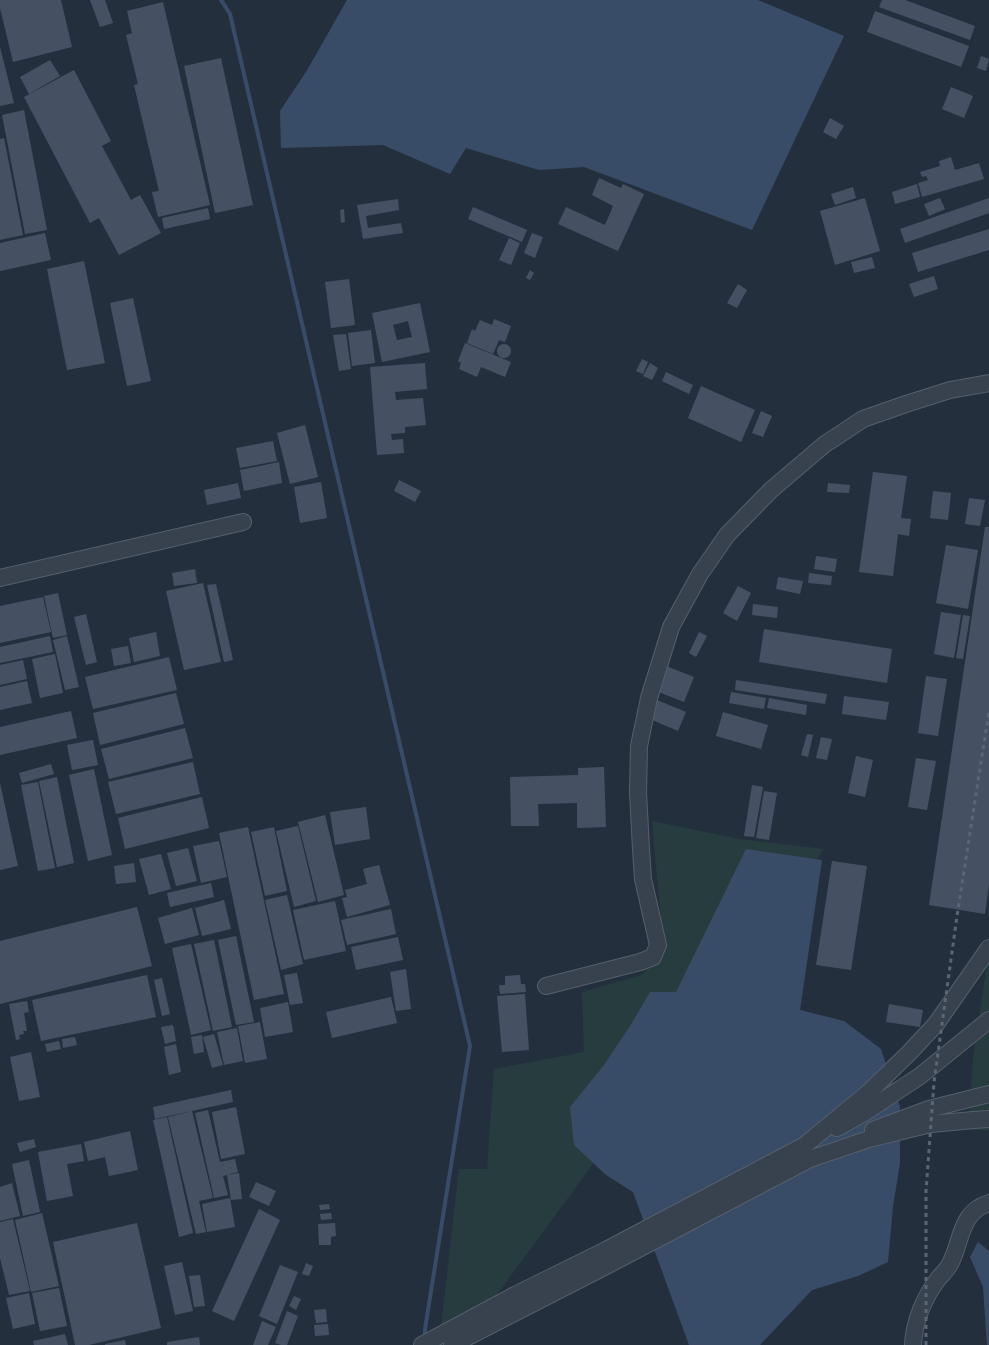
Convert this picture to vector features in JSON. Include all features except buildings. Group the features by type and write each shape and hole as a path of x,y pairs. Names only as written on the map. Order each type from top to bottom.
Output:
{"street":[{"path":"546,986 640,962 653,957 658,945 644,879 641,849 638,792 639,746 648,698 671,627 700,574 727,535 777,484 825,444 863,419 950,390 989,383"},
{"path":"0,578 243,522"},
{"path":"807,1152 909,1053 936,1024 989,948"},
{"path":"422,1345 455,1338 515,1295 608,1257 807,1152 920,1076 989,1020"},
{"path":"807,1152 869,1139 989,1094"},
{"path":"930,1117 973,1120 989,1119"},
{"path":"913,1345 913,1334 923,1304 937,1281 951,1263 968,1217 982,1205 989,1203"}],"green space":[{"path":"652,821 739,839 824,849 460,1345 439,1345 459,1169 487,1169 494,1069 584,1052 582,992 642,975 664,952"},
{"path":"989,950 989,1130 969,1130 973,1058"}],"water":[{"path":"347,0 758,0 844,36 752,230 584,167 539,170 466,148 450,174 383,145 281,148 280,111 306,72"},
{"path":"746,849 822,860 800,1010 844,1021 881,1049 900,1107 900,1163 893,1206 888,1262 858,1276 812,1290 760,1345 689,1345 633,1192 606,1175 574,1145 570,1107 604,1065 630,1026 650,992 676,992"},
{"path":"978,1242 989,1251 989,1345 987,1345 983,1287 970,1257"}],"waterway":[{"path":"221,0 230,14 470,1046 425,1329 425,1338"}],"railway":[{"path":"926,1345 926,1191 934,1082 957,916 989,711"}]}
